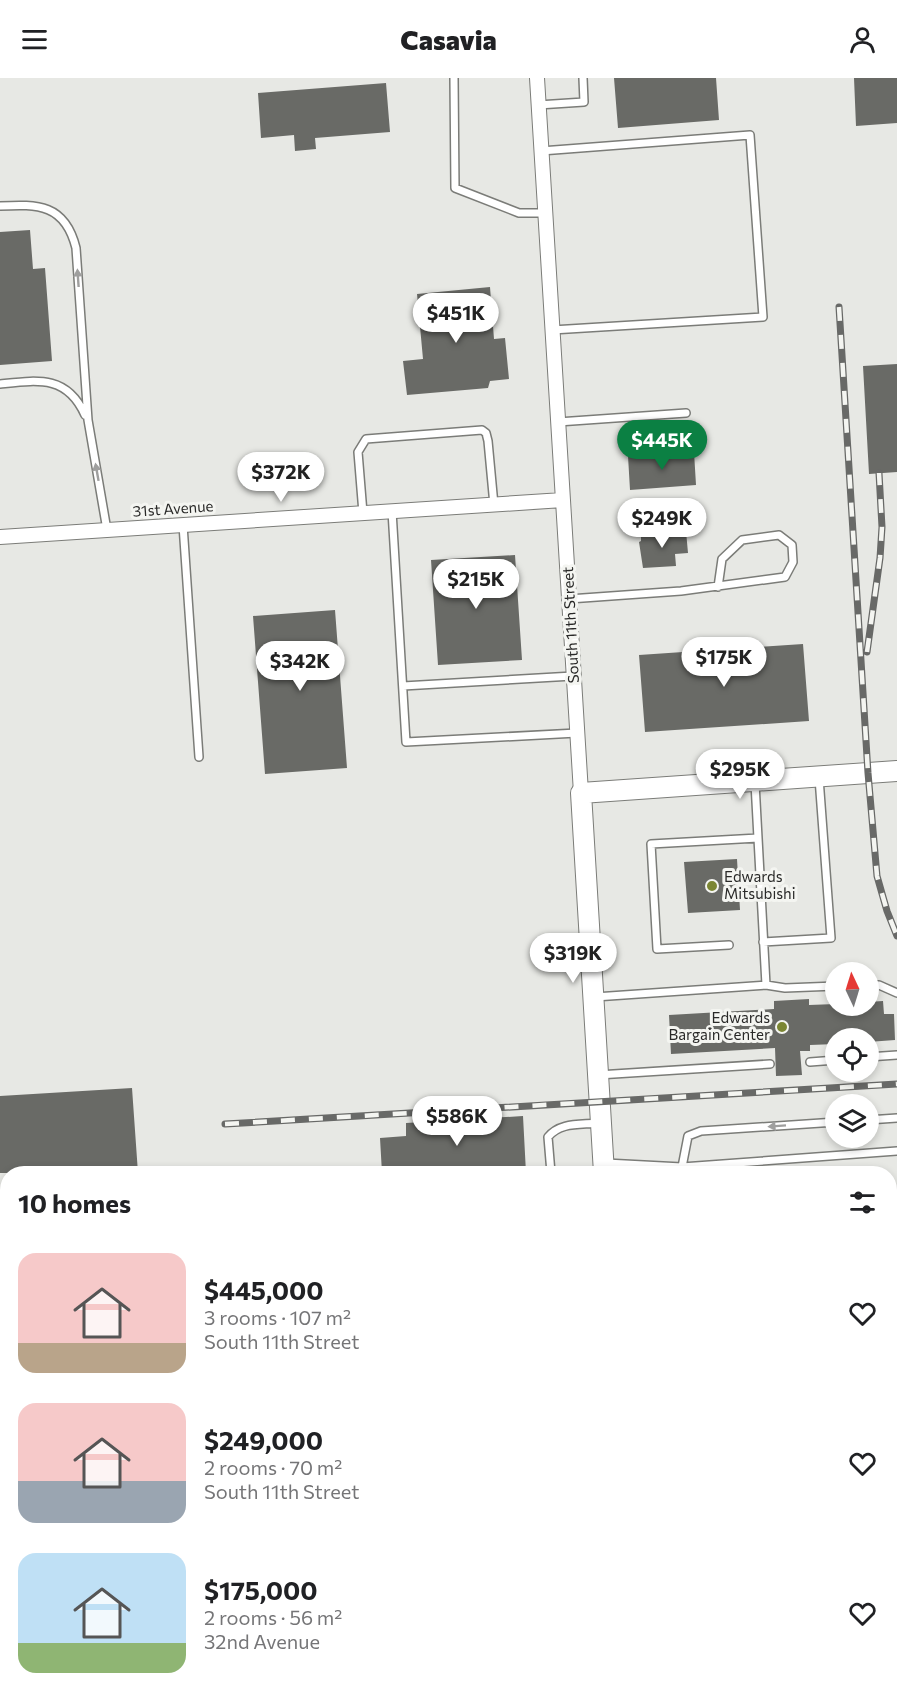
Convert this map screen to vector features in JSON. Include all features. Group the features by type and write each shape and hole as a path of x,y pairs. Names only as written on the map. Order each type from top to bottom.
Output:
{"street":[{"name":"South 11th Street","path":"537,78 604,1166"},
{"name":"31st Avenue","path":"0,537 563,500"},
{"path":"581,793 897,771"}],"lane":[{"path":"453,78 455,188 519,213 545,213"},
{"path":"538,105 584,102 583,78"},
{"path":"541,151 750,135 763,317 552,330"},
{"path":"0,206 38,205 56,213 65,221 72,233 76,248 87,420 107,530"},
{"path":"0,384 32,381 50,382 62,386 79,400 87,420"},
{"path":"558,422 686,413"},
{"path":"363,513 358,452 366,439 482,430 486,433 488,441 494,505"},
{"path":"392,511 406,742 576,733"},
{"path":"183,525 199,757"},
{"path":"569,599 681,591 785,577 793,562 792,545 779,535 742,540 722,559 718,586"},
{"path":"403,686 573,676"},
{"path":"763,942 831,938 819,776"},
{"path":"755,780 766,985"},
{"path":"729,945 657,949 651,844 758,838"},
{"path":"593,997 766,985 785,988 825,986"},
{"path":"879,985 897,993"},
{"path":"879,1056 897,1055"},
{"path":"810,1062 825,1061"},
{"path":"598,1075 770,1064"},
{"path":"879,1119 897,1118"},
{"path":"550,1166 548,1137 554,1130 560,1126 601,1123"},
{"path":"683,1166 687,1136 701,1131 825,1123"},
{"path":"727,1166 897,1151"}],"building":[{"path":"614,78 716,78 719,120 618,128"},
{"path":"854,78 897,78 897,123 856,126"},
{"path":"386,83 390,132 315,138 316,149 295,151 294,135 261,138 258,93"},
{"path":"30,230 33,269 45,268 52,361 0,365 0,232"},
{"path":"490,287 494,339 505,338 509,379 490,381 488,388 407,395 403,361 423,359 417,294"},
{"path":"897,364 897,472 869,474 863,366"},
{"path":"694,452 696,485 630,490 628,456"},
{"path":"686,531 688,553 675,554 676,566 643,568 639,542 641,535"},
{"path":"515,555 522,660 438,665 431,560"},
{"path":"335,610 347,768 265,774 253,616"},
{"path":"803,644 809,721 645,732 639,655"},
{"name":"Edwards Mitsubishi","path":"737,859 740,910 688,913 684,862"},
{"name":"Edwards Bargain Center","path":"809,999 809,1005 825,1004 825,1016 879,1016 879,1001 883,1001 884,1014 894,1014 895,1040 879,1041 879,1028 825,1028 825,1044 810,1045 810,1051 800,1051 802,1075 776,1076 775,1048 671,1054 669,1015 774,1009 774,1001"},
{"path":"132,1088 138,1166 0,1166 0,1096"},
{"path":"523,1116 526,1166 382,1166 380,1138 406,1136 406,1123"}],"railway":[{"path":"839,307 868,773 877,876 897,936"},
{"path":"867,652 880,558 882,527 879,473"},
{"path":"225,1124 897,1084"}],"place":[{"name":"Edwards Mitsubishi","path":"712,886"},
{"name":"Edwards Bargain Center","path":"782,1027"}]}
